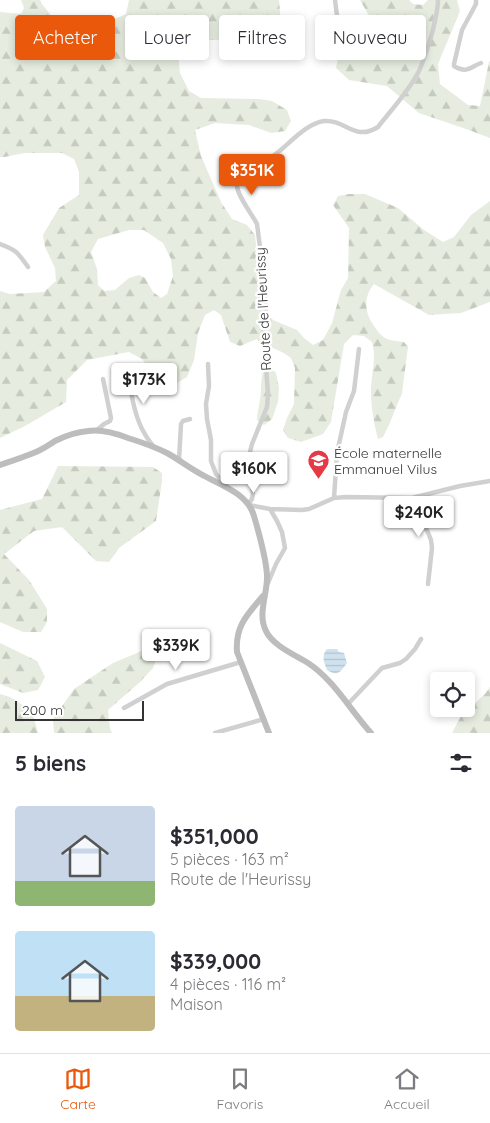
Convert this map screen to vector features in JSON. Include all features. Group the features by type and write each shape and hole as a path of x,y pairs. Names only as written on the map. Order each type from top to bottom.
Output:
{"street":[{"path":"335,0 337,15"},
{"name":"Route de l'Heurissy","path":"249,504 253,494 249,456 267,407 268,394 264,340 266,314 264,278 257,224 240,195 237,183 243,176 276,154 294,138 322,121 362,132 372,131 378,127 418,72 425,57 436,18 438,0"},
{"path":"476,0 476,4 462,30 454,66 460,70 465,70 481,63"},
{"path":"0,244 16,251 28,267"},
{"path":"334,498 337,453 346,412 354,391 359,349"},
{"path":"208,364 209,386 206,419 211,440 210,461 216,474 228,489"},
{"path":"127,366 134,404 142,430 154,447"},
{"path":"97,430 110,421 111,418 103,379"},
{"path":"179,460 181,426 183,421 190,418"},
{"path":"0,465 35,452 57,440 85,431 97,430 115,433 154,447 243,498 249,504 254,515 266,568 267,579 263,621 265,631 280,646 310,665 324,677 371,733"},
{"path":"249,504 270,509 302,510 309,509 334,498 412,498 460,486 490,481"},
{"path":"402,499 408,511 427,530 431,540 432,548 428,584"},
{"path":"266,586 285,548 282,532 270,509"},
{"path":"264,595 240,627 236,644 237,652 269,733"},
{"path":"348,704 382,668 400,663 406,659 421,639"},
{"path":"124,708 167,684 241,662"},
{"path":"215,733 264,719"}],"green space":[{"path":"21,0 40,0 51,15 15,15 15,60 115,60 115,19 126,14 129,0 279,0 280,15 219,15 219,40 209,40 209,15 125,15 125,60 179,60 180,73 189,91 201,98 259,99 272,101 287,110 291,121 285,131 271,133 249,125 215,123 195,130 201,156 221,202 232,219 247,225 255,235 262,308 273,320 297,330 313,345 323,340 332,323 341,290 348,278 349,228 333,205 338,196 365,194 398,208 424,230 443,242 454,237 471,215 490,201 490,302 461,313 429,315 374,284 368,293 366,308 376,329 385,338 404,342 408,347 402,393 383,437 378,439 372,410 371,392 374,355 372,342 364,336 353,335 344,344 331,422 323,434 301,442 288,438 283,430 294,404 295,368 291,358 259,342 257,339 240,346 230,342 221,315 214,310 205,315 198,333 194,360 187,377 174,385 161,384 142,359 129,352 87,360 67,380 66,402 0,438 0,291 10,294 44,292 56,281 55,268 45,247 43,235 59,208 79,195 79,171 74,159 62,153 25,153 0,157 0,12 21,14 24,8","holes":["129,230 144,230 163,243 171,259 173,276 167,294 161,298 153,292 145,278 139,275 129,278 115,290 104,291 98,285 97,269 91,252 98,239"]},
{"path":"360,0 409,0 413,4 423,5 428,0 457,0 460,11 438,64 440,84 468,105 480,106 490,61 490,138 419,113 387,86 349,80 336,68 338,60 426,60 426,15 369,15"},
{"path":"264,368 271,368 276,373 279,388 278,402 272,419 264,425 257,420"},
{"path":"58,466 153,467 162,473 156,521 119,548 109,562 96,561 62,527 34,531 4,554 29,580 47,609 47,622 41,632 23,632 0,622 0,510 42,499"},
{"path":"0,643 37,661 45,677 38,690 23,693 0,684"},
{"path":"152,648 157,657 153,668 108,710 112,733 54,733 53,719 74,689 113,663"},
{"path":"490,687 490,733 452,733 460,717 475,717 475,703"},
{"path":"0,694 10,697 32,711 38,733 0,733"}],"water":[{"path":"327,649 337,649 339,652 344,653 347,663 336,673 327,670 324,662"}],"place":[{"name":"École maternelle Emmanuel Vilus","path":"318,480"}]}
